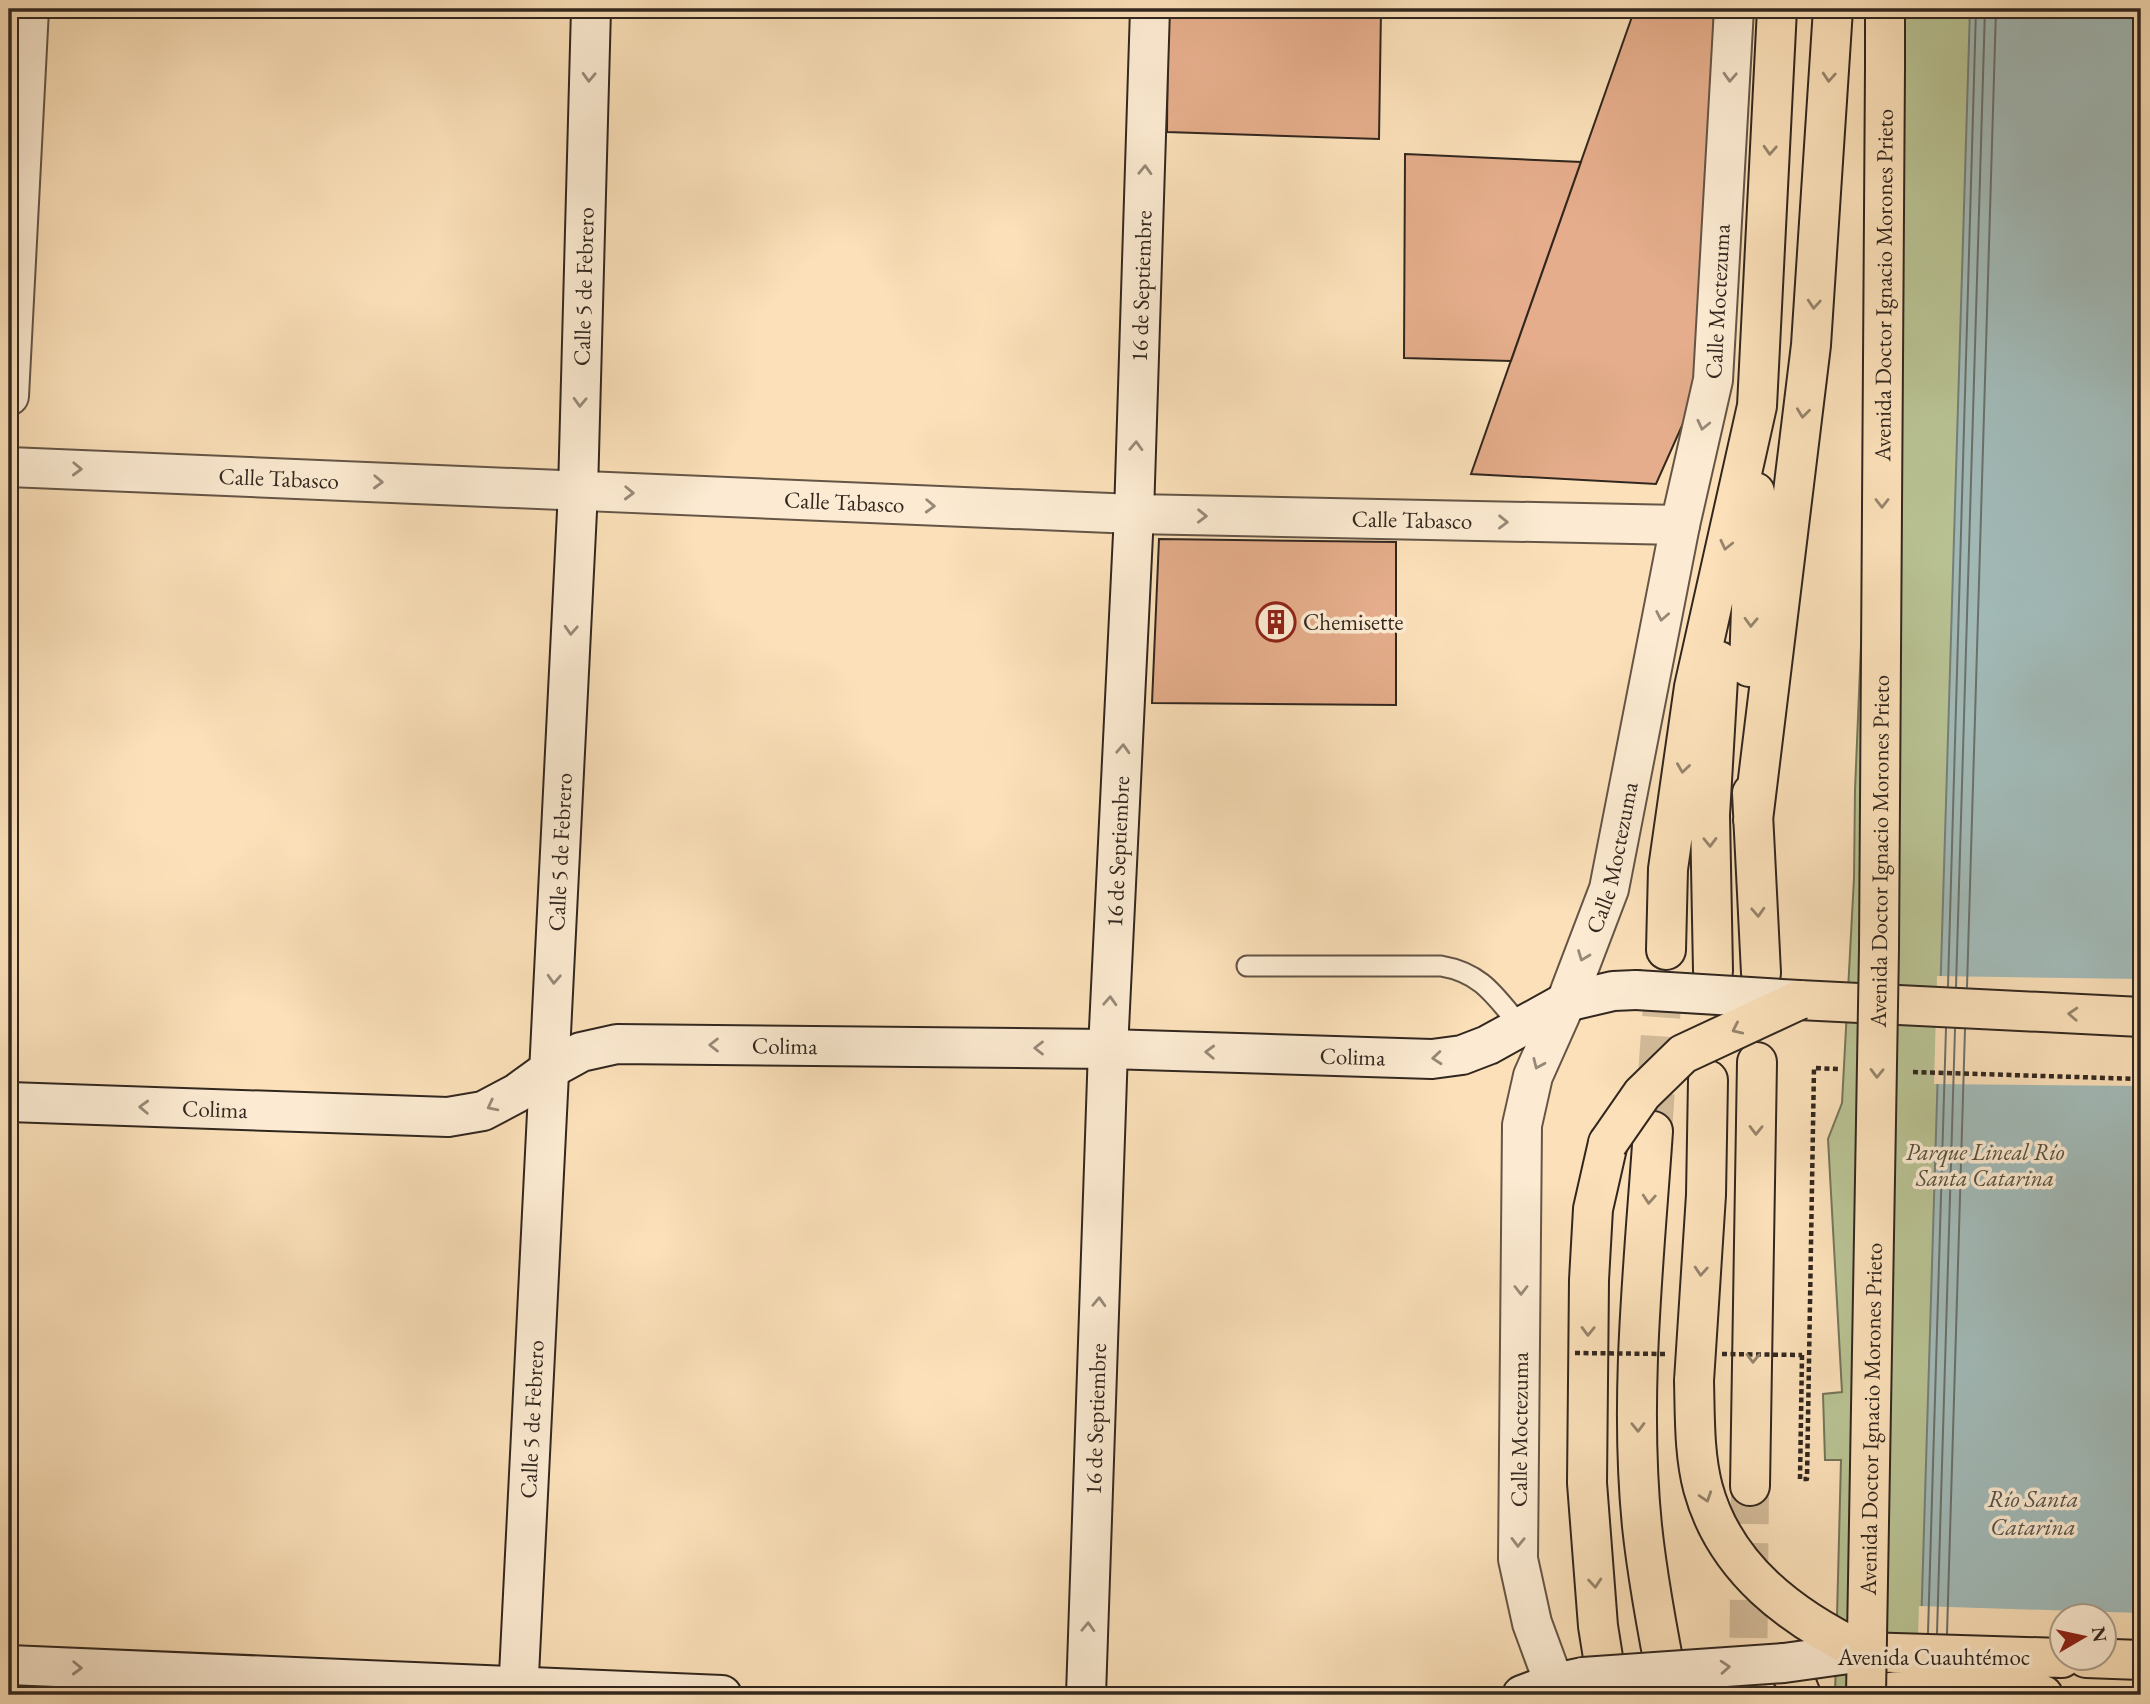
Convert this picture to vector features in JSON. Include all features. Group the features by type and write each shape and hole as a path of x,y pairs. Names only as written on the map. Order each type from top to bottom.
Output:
{"highway":[{"path":"1761,972 1748,708 1757,406 1777,9"},
{"path":"1753,820 1811,345 1833,9"},
{"name":"Avenida Doctor Ignacio Morones Prieto","path":"1867,1695 1879,949 1885,9"},
{"path":"1666,950 1668,869 1694,687 1757,406"},
{"path":"1712,604 1720,653 1710,814 1713,971"},
{"path":"1565,1689 1598,1626 1587,1483 1589,1280 1593,1209 1608,1143 1642,1094 1683,1054 1799,1000 2141,1017"},
{"path":"1750,1486 1757,1062"},
{"path":"1708,1080 1706,1195 1693,1381 1695,1439 1703,1487 1716,1524 1728,1545 1756,1579 1787,1609 1824,1633 1863,1652"},
{"path":"1653,1131 1641,1310 1638,1425 1642,1526 1670,1695"},
{"name":"Avenida Cuauhtémoc","path":"1863,1652 2048,1658"},
{"path":"2118,1659 2141,1660"},
{"path":"1867,1695 1897,1691 2043,1695"}],"street":[{"path":"9,397 29,9"},
{"name":"Calle 5 de Febrero","path":"518,1691 578,491 591,9"},
{"name":"16 de Septiembre","path":"1086,1695 1108,1049 1134,514 1150,9"},
{"name":"Calle Moctezuma","path":"1565,1689 1532,1623 1518,1559 1522,1125 1533,1076 1566,1002 1609,888 1713,380 1734,9"},
{"name":"Calle Tabasco","path":"9,467 1134,514 1681,526"},
{"name":"Colima","path":"9,1102 449,1117 483,1111 582,1052 617,1044 1108,1049 1432,1059 1462,1055 1488,1045 1566,1002 1613,991 1636,990 1799,1000"},
{"name":"Avenida Cuauhtémoc","path":"1565,1689 1793,1679 1863,1652"},
{"path":"9,1665 518,1691 722,1695"}],"lane":[{"path":"1247,966 1441,966 1459,969 1485,984 1521,1027"}],"path":[{"path":"1802,1355 1800,1479 1807,1479 1814,1068 1851,1070"},
{"path":"1912,1072 2141,1079"}],"green space":[{"name":"Río Santa Catarina","path":"1890,9 2141,9 2141,1695 1835,1695 1841,1460 1825,1460 1823,1394 1842,1392 1828,1139 1842,1103 1854,878 1855,790"}],"water":[{"name":"Río Santa Catarina","path":"1970,9 2141,9 2141,1695 1919,1695"}],"pier":[{"path":"1937,976 2141,979 2141,1086 1934,1084"},
{"path":"1919,1606 2048,1610 2048,1672 2118,1672 2118,1612 2141,1613 2141,1695 1916,1695"}],"building":[{"path":"1168,9 1381,9 1379,139 1167,132"},
{"path":"1634,11 1714,12 1702,381 1656,484 1471,474"},
{"path":"1405,154 1581,162 1511,361 1404,358"},
{"name":"Chemisette","path":"1159,539 1396,542 1396,705 1152,703"}],"tunnel":[{"path":"1653,1131 1666,950"},
{"path":"1748,1695 1750,1486"}],"place":[{"name":"Chemisette","path":"1276,622"}],"park label":[{"name":"Parque Lineal Río Santa Catarina","path":"1985,1165"}]}
